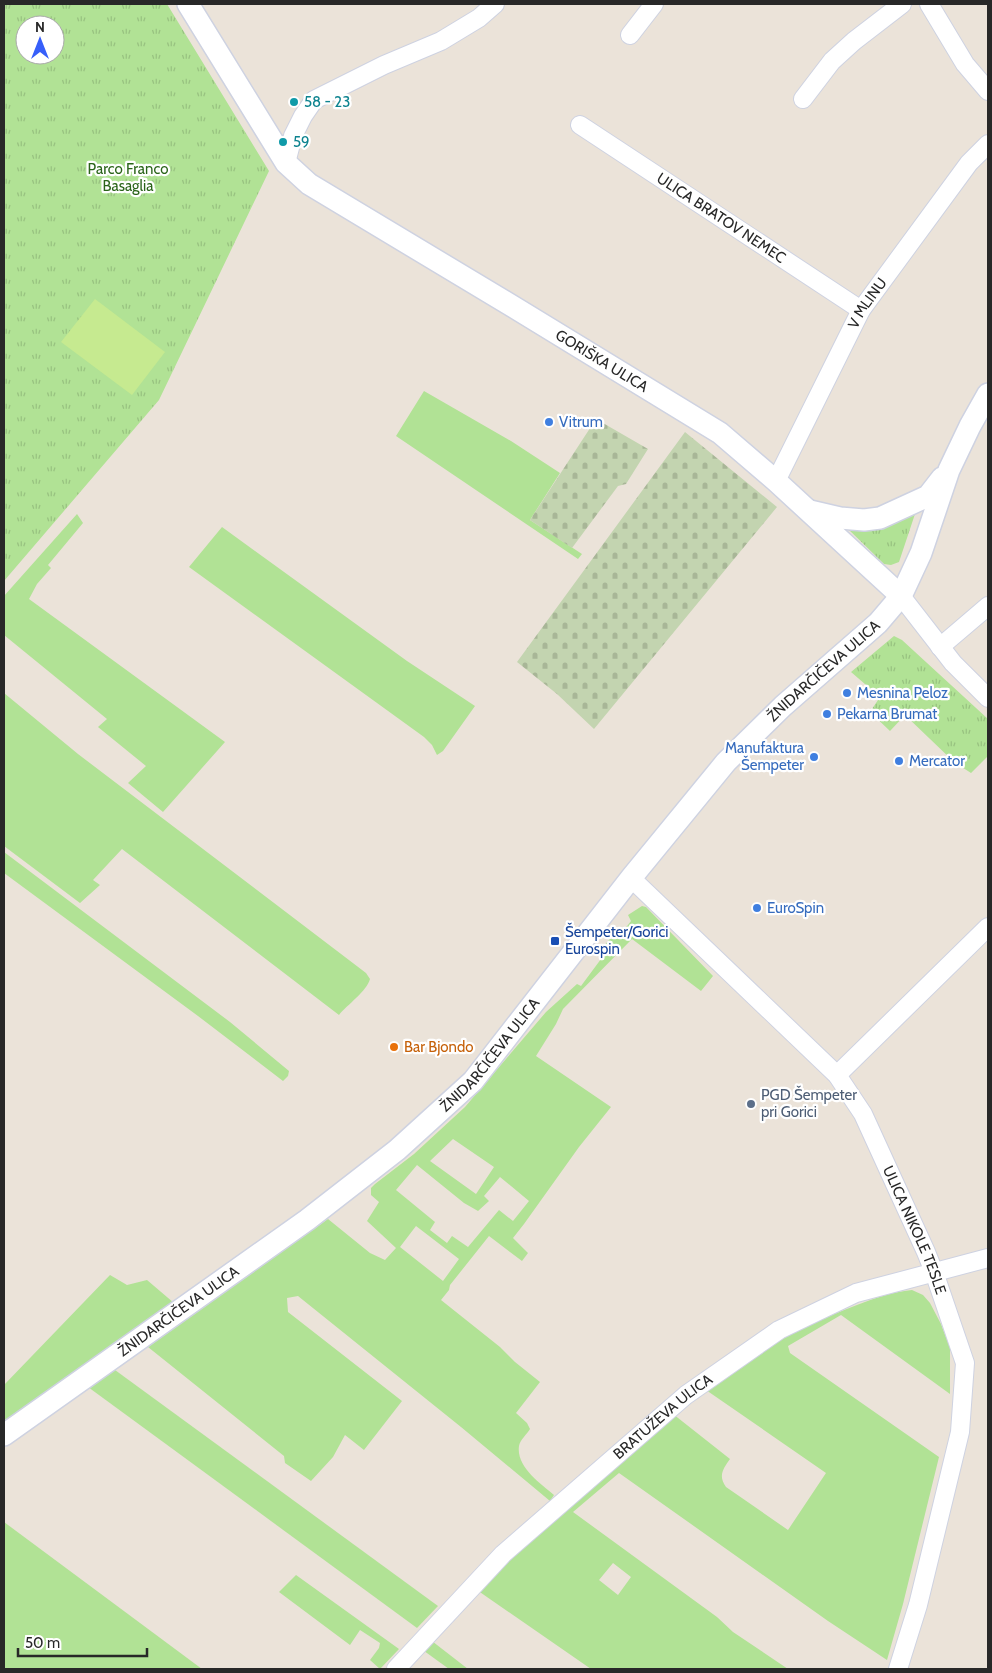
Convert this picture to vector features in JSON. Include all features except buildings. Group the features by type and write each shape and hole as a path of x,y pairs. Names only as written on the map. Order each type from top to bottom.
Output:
{"street":[{"name":"GORIŠKA ULICA","path":"188,4 284,159 309,184 720,433 776,481 901,596"},
{"path":"284,159 303,116 314,100 384,65 441,41 479,18 495,4"},
{"path":"630,35 654,4"},
{"path":"803,99 832,61 854,40 902,4"},
{"path":"929,4 965,64 988,91"},
{"name":"ULICA BRATOV NEMEC","path":"580,125 861,310"},
{"name":"V MLINU","path":"776,481 861,310 969,163 988,144"},
{"path":"807,511 840,518 864,520 880,518 928,496 949,470 988,394"},
{"name":"ŽNIDARČIČEVA ULICA","path":"4,1435 307,1220 397,1150 473,1080 726,762 783,706 878,623 901,596 921,552 949,470"},
{"path":"901,596 940,647 988,698"},
{"path":"940,647 988,606"},
{"name":"ULICA NIKOLE TESLE","path":"632,878 837,1075 863,1114 934,1272 965,1363 960,1432 918,1605 898,1669"},
{"path":"837,1075 988,927"},
{"name":"BRATUŽEVA ULICA","path":"396,1669 503,1554 686,1395 779,1330 856,1293 988,1258"}],"green space":[{"name":"Parco Franco Basaglia","path":"4,4 167,4 269,171 159,400 4,581"},
{"path":"95,299 165,352 132,395 61,342"},
{"path":"424,391 511,441 560,473 530,520 582,554 578,559 396,436"},
{"path":"596,419 648,449 626,484 618,486 572,548 530,520"},
{"path":"685,432 777,507 594,729 557,694 517,662"},
{"path":"917,508 899,562 891,565 884,564 846,527"},
{"path":"77,514 83,523 48,565 51,568 37,584 29,599 225,742 163,812 128,783 146,766 98,727 107,719 4,635 4,596"},
{"path":"222,527 407,661 475,706 443,751 437,755 432,745 424,737 189,567"},
{"path":"894,636 902,640 988,719 988,756 971,773 954,762 905,715 890,731 870,712 880,697 851,672"},
{"path":"4,693 78,754 366,973 370,979 361,993 339,1015 122,849 93,880 100,885 80,903 4,846"},
{"path":"4,852 230,1022 289,1071 288,1076 283,1081 4,873"},
{"path":"642,906 646,907 713,976 701,991 632,939 563,1009 536,1056 611,1107 579,1147 513,1238 528,1253 522,1261 489,1236 450,1285 449,1290 441,1300 540,1382 516,1413 527,1423 530,1429 522,1439 519,1446 519,1454 521,1461 530,1474 554,1495 550,1501 298,1296 287,1298 288,1312 402,1401 364,1450 345,1435 333,1457 311,1481 285,1463 284,1456 148,1347 328,1219 370,1253 385,1260 396,1248 367,1221 379,1202 371,1195 371,1188 414,1154 465,1107 546,1012 577,984 581,986 601,959 603,947 610,939 617,939 631,921 628,915","holes":["453,1139 494,1167 476,1194 430,1161","417,1165 464,1203 478,1211 489,1201 484,1196 500,1177 529,1201 513,1221 499,1210 468,1247 452,1236 447,1243 430,1230 435,1222 396,1190","416,1226 459,1259 443,1281 400,1247"]},
{"path":"110,1275 127,1285 147,1280 174,1303 4,1422 4,1385"},
{"path":"912,1290 923,1295 930,1303 941,1324 950,1348 950,1394 841,1315 788,1346 790,1353 939,1457 903,1604 887,1660 828,1621 619,1473 573,1512 717,1617 733,1632 788,1669 591,1669 474,1588 673,1414 730,1459 722,1473 722,1479 726,1487 788,1530 826,1473 706,1390 759,1353 797,1331 864,1302","holes":["613,1563 631,1577 618,1595 599,1580"]},
{"path":"115,1370 438,1606 417,1628 88,1387"},
{"path":"4,1522 202,1669 4,1669"},
{"path":"296,1575 399,1649 380,1669 370,1660 379,1648 380,1643 360,1630 350,1645 279,1592"},
{"path":"428,1638 468,1669 449,1669 420,1648"}],"place":[{"name":"58 - 23","path":"294,102"},
{"name":"59","path":"283,142"},
{"name":"Vitrum","path":"549,422"},
{"name":"Mesnina Peloz","path":"847,693"},
{"name":"Pekarna Brumat","path":"827,714"},
{"name":"Manufaktura Šempeter","path":"814,757"},
{"name":"Mercator","path":"899,761"},
{"name":"EuroSpin","path":"757,908"},
{"name":"Šempeter/Gorici Eurospin","path":"555,941"},
{"name":"Bar Bjondo","path":"394,1047"},
{"name":"PGD Šempeter pri Gorici","path":"751,1104"}]}
